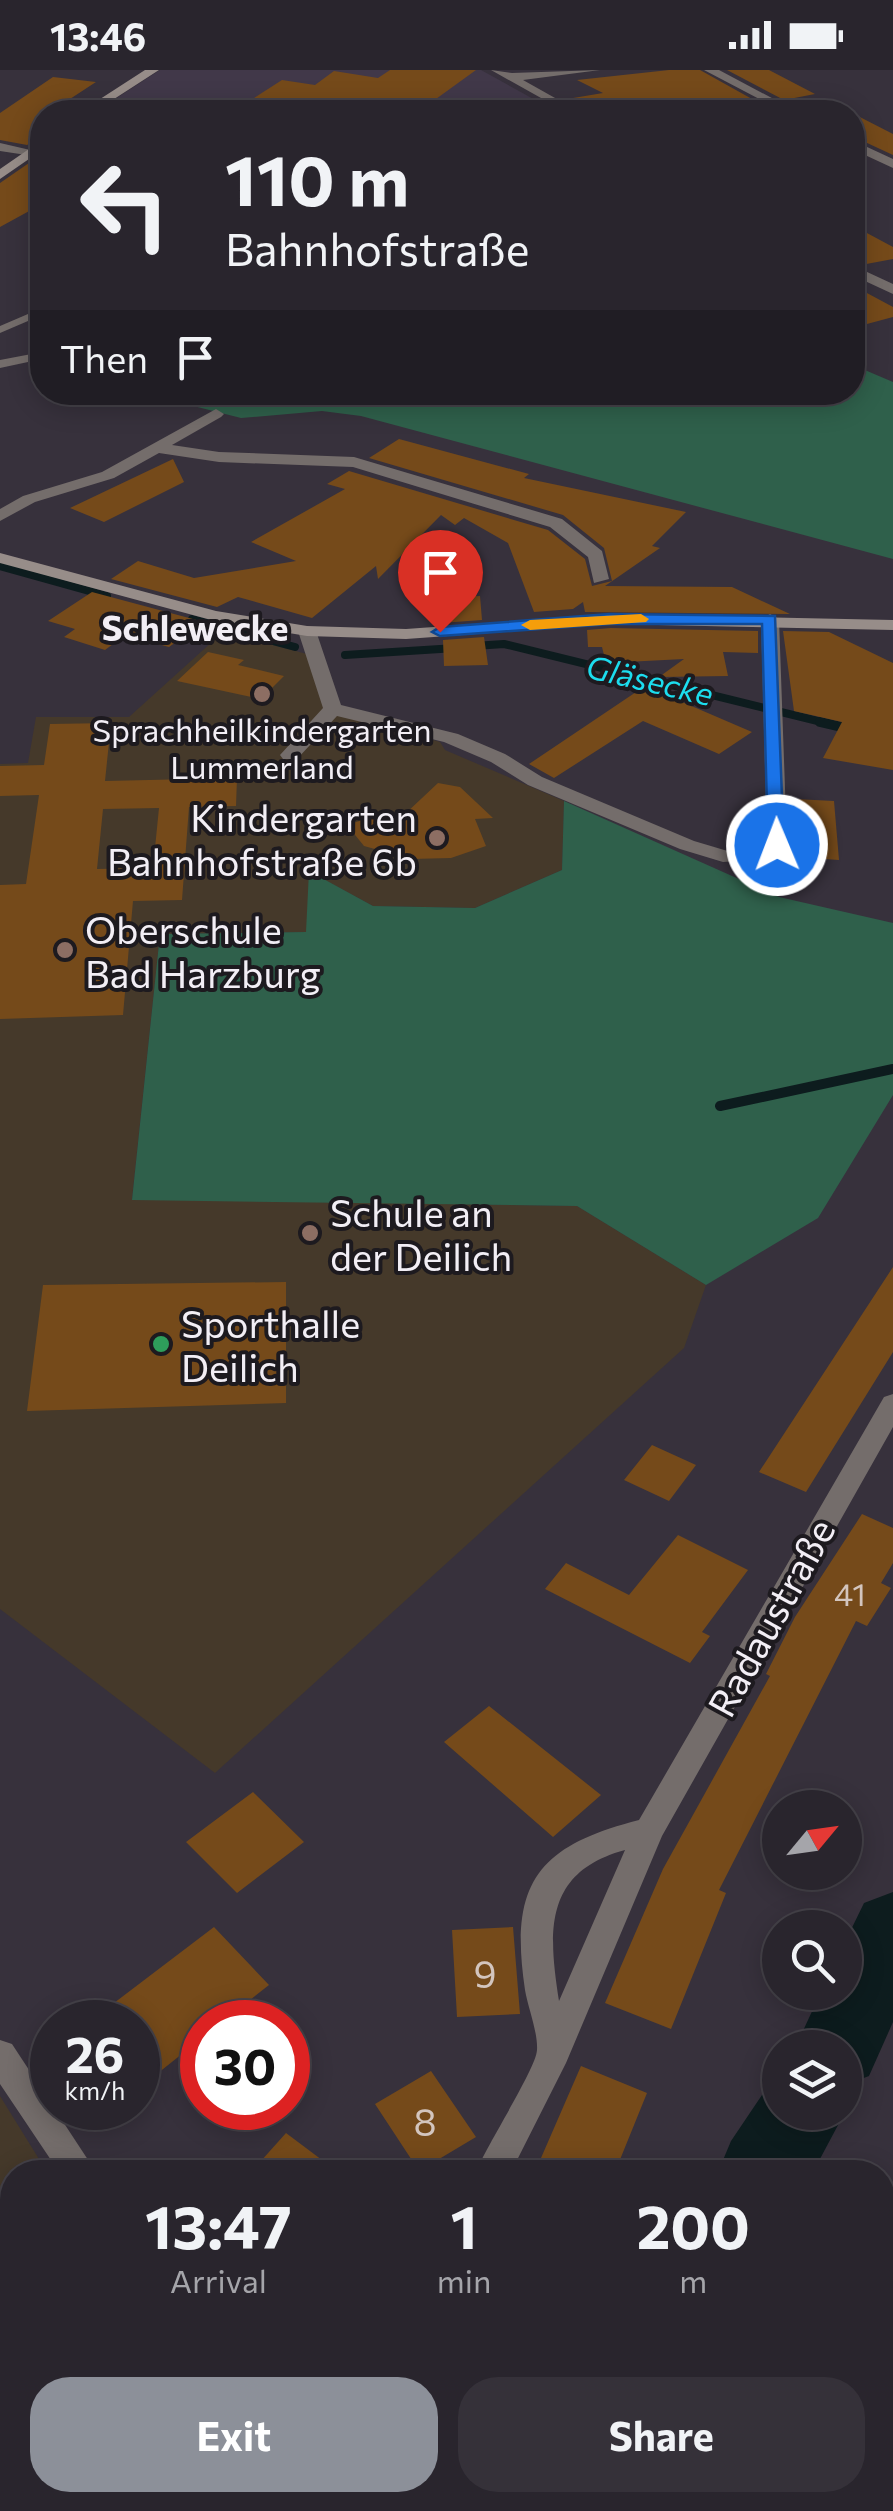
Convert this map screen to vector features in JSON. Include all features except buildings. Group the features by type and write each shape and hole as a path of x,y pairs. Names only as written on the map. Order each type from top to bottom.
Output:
{"street":[{"path":"115,92 138,70"},
{"path":"103,100 152,70"},
{"path":"498,70 552,100"},
{"path":"511,77 594,70"},
{"path":"710,70 769,100"},
{"path":"0,147 30,148"},
{"path":"865,150 893,164"},
{"path":"0,175 30,154"},
{"path":"865,276 893,290"},
{"path":"0,516 29,499 108,475 216,414"},
{"path":"159,448 219,457 323,458 391,473 556,523 596,555 600,579"},
{"path":"0,558 215,616 306,631 406,634 610,619 770,619 893,625"},
{"path":"333,709 451,738 498,758 553,790 687,845 730,858 756,855 777,845 770,619"},
{"path":"306,631 333,709"},
{"path":"290,755 333,709"},
{"name":"Radaustraße","path":"498,2160 554,2052 649,1831 893,1404"},
{"path":"554,2052 544,2014 537,1937 541,1904 566,1862 604,1844 649,1831"},
{"path":"0,2055 70,2160"}],"lane":[{"path":"0,330 30,317"},
{"path":"0,364 30,358"}],"shaded area":[{"path":"160,70 481,70 535,100 114,100"},
{"name":"Schule an der Deilich","path":"223,632 307,654 326,709 440,742 445,750 564,801 562,870 475,908 373,906 310,872 307,932 160,934 132,1199 577,1206 706,1285 684,1348 215,1773 0,1609 0,764 28,763 36,717 129,717"},
{"path":"0,2096 40,2160 0,2160"}],"green space":[{"path":"865,370 893,382 893,559 361,416 322,411 241,418 190,405 865,405"},
{"path":"564,801 779,897 893,923 893,1095 818,1218 706,1285 577,1206 132,1200 160,934 306,932 309,871 373,906 475,908 562,870"}],"waterway":[{"name":"Gläsecke","path":"0,566 107,596"},
{"name":"Gläsecke","path":"192,619 295,647"},
{"name":"Gläsecke","path":"474,646 504,644 830,724"},
{"name":"Gläsecke","path":"345,655 456,648"},
{"name":"Gläsecke","path":"820,722 850,729"},
{"path":"720,1106 893,1069"},
{"path":"846,2030 893,1929"},
{"path":"771,2160 790,2130"}],"slow traffic":[{"path":"530,625 641,619"}],"place":[{"name":"Sprachheilkindergarten Lummerland","path":"262,694"},
{"name":"Kindergarten Bahnhofstraße 6b","path":"437,838"},
{"name":"Oberschule Bad Harzburg","path":"65,950"},
{"name":"Schule an der Deilich","path":"310,1233"},
{"name":"Sporthalle Deilich","path":"161,1344"}],"district":[{"name":"Schlewecke","path":"195,626"}],"route":[{"path":"440,632 610,619 770,619 777,845"}]}
